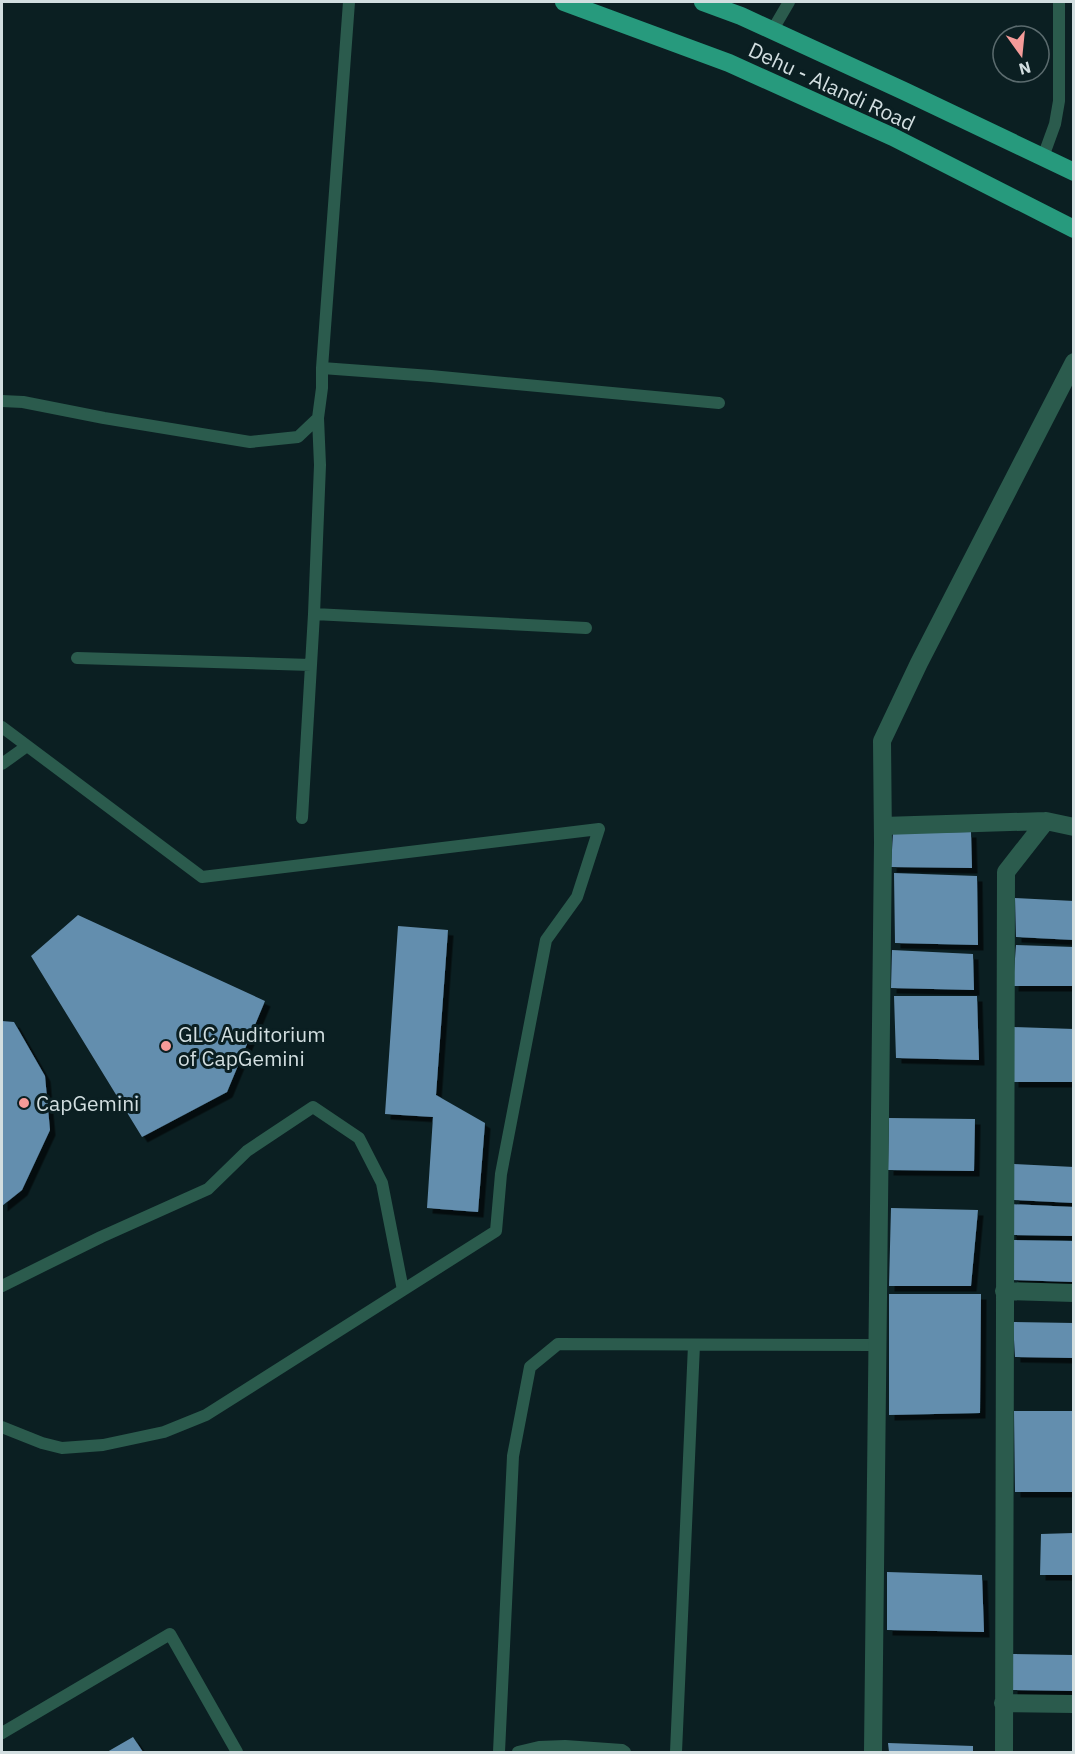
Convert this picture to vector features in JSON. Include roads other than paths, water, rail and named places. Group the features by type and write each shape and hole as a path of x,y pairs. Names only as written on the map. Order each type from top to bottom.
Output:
{"main road":[{"name":"Dehu - Alandi Road","path":"564,2 729,63 893,137 1074,229"},
{"name":"Dehu - Alandi Road","path":"703,2 904,91 1074,172"}],"street":[{"path":"873,1752 882,741 919,663 1074,362"},
{"path":"883,826 1046,821 1074,828"},
{"path":"1004,1752 1006,872 1046,821"},
{"path":"1005,1291 1074,1293"},
{"path":"1003,1703 1074,1704"}],"lane":[{"path":"302,818 320,465 318,418 349,2"},
{"path":"772,31 789,2"},
{"path":"1043,157 1055,124 1059,101 1059,2"},
{"path":"322,368 719,403"},
{"path":"2,401 23,402 250,442 298,437 318,418"},
{"path":"314,614 586,628"},
{"path":"77,658 311,665"},
{"path":"2,727 202,877 600,829 577,897 546,940 501,1174 496,1231 206,1415 164,1432 103,1445 62,1448 42,1443 2,1427"},
{"path":"2,764 27,746"},
{"path":"2,1286 208,1189 247,1151 313,1107 359,1138 382,1183 403,1290"},
{"path":"499,1752 513,1456 530,1367 558,1344 877,1345"},
{"path":"676,1752 694,1345"},
{"path":"2,1733 170,1634 237,1752"},
{"path":"518,1752 556,1746 625,1752"}],"place":[{"name":"GLC Auditorium of CapGemini","path":"166,1046"},
{"name":"CapGemini","path":"24,1103"}]}
